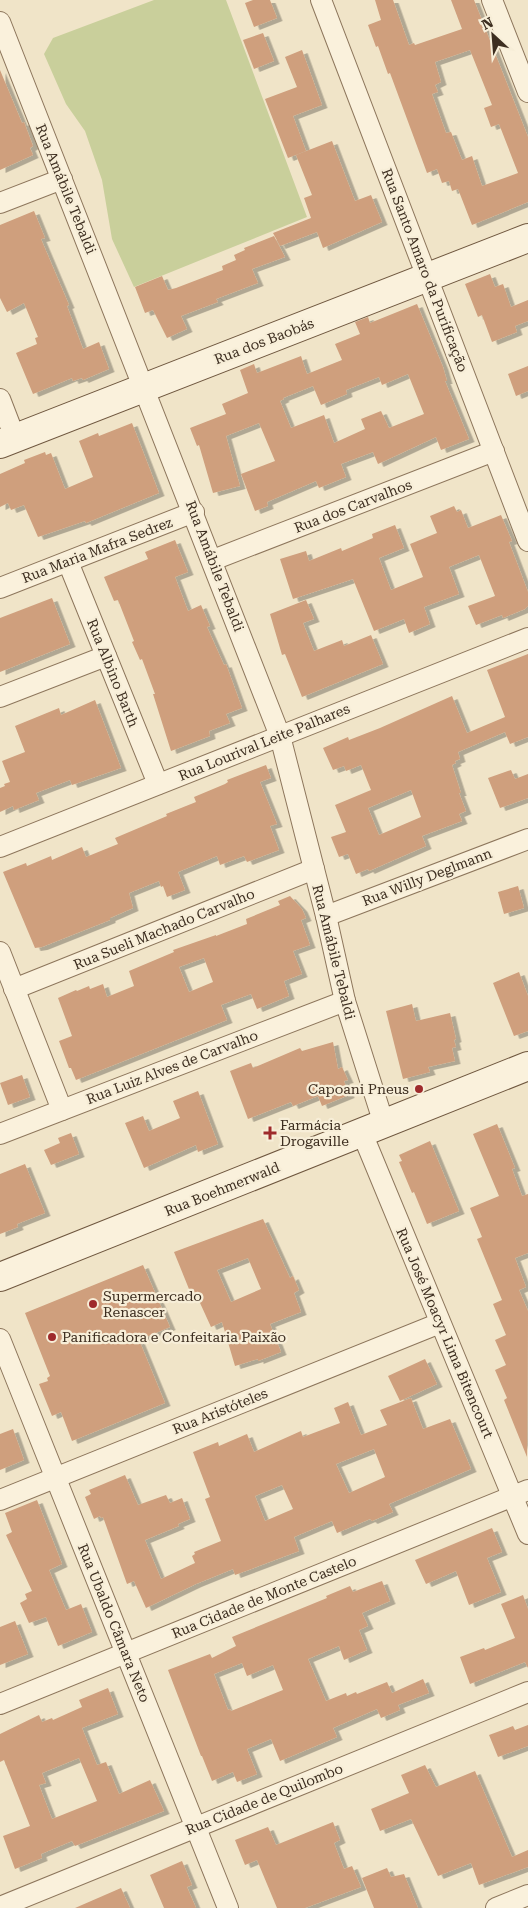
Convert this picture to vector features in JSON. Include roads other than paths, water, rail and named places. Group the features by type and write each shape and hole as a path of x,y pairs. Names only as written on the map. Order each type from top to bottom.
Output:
{"street":[{"name":"Rua Santo Amaro da Purificação","path":"321,0 528,541"},
{"path":"492,0 528,92"},
{"name":"Rua Amábile Tebaldi","path":"0,22 4,47 62,180 145,387 280,736 326,916 373,1128"},
{"path":"0,204 62,180"},
{"name":"Rua dos Baobás","path":"8,441 528,238"},
{"path":"0,399 8,441"},
{"name":"Rua dos Carvalhos","path":"213,560 494,451"},
{"name":"Rua Maria Mafra Sedrez","path":"0,588 194,512"},
{"name":"Rua Albino Barth","path":"68,562 158,784"},
{"name":"Rua Lourival Leite Palhares","path":"0,846 528,638"},
{"path":"0,697 106,656"},
{"name":"Rua Willy Deglmann","path":"326,916 528,838"},
{"name":"Rua Sueli Machado Carvalho","path":"14,989 314,868"},
{"path":"0,952 62,1110"},
{"name":"Rua Luiz Alves de Carvalho","path":"0,1134 345,1001"},
{"name":"Rua Boehmerwald","path":"0,1278 528,1066"},
{"name":"Rua José Moacyr Lima Bitencourt","path":"373,1128 440,1323 520,1493 528,1534"},
{"name":"Rua Aristóteles","path":"0,1500 440,1323"},
{"name":"Rua Ubaldo Câmara Neto","path":"0,1339 228,1908"},
{"name":"Rua Cidade de Monte Castelo","path":"0,1704 520,1493"},
{"name":"Rua Cidade de Quilombo","path":"0,1907 528,1692"},
{"path":"496,1908 528,1895"}],"place":[{"name":"Capoani Pneus","path":"419,1089"},
{"name":"Farmácia Drogaville","path":"270,1133"},
{"name":"Supermercado Renascer","path":"93,1304"},
{"name":"Panificadora e Confeitaria Paixão","path":"52,1337"}]}
